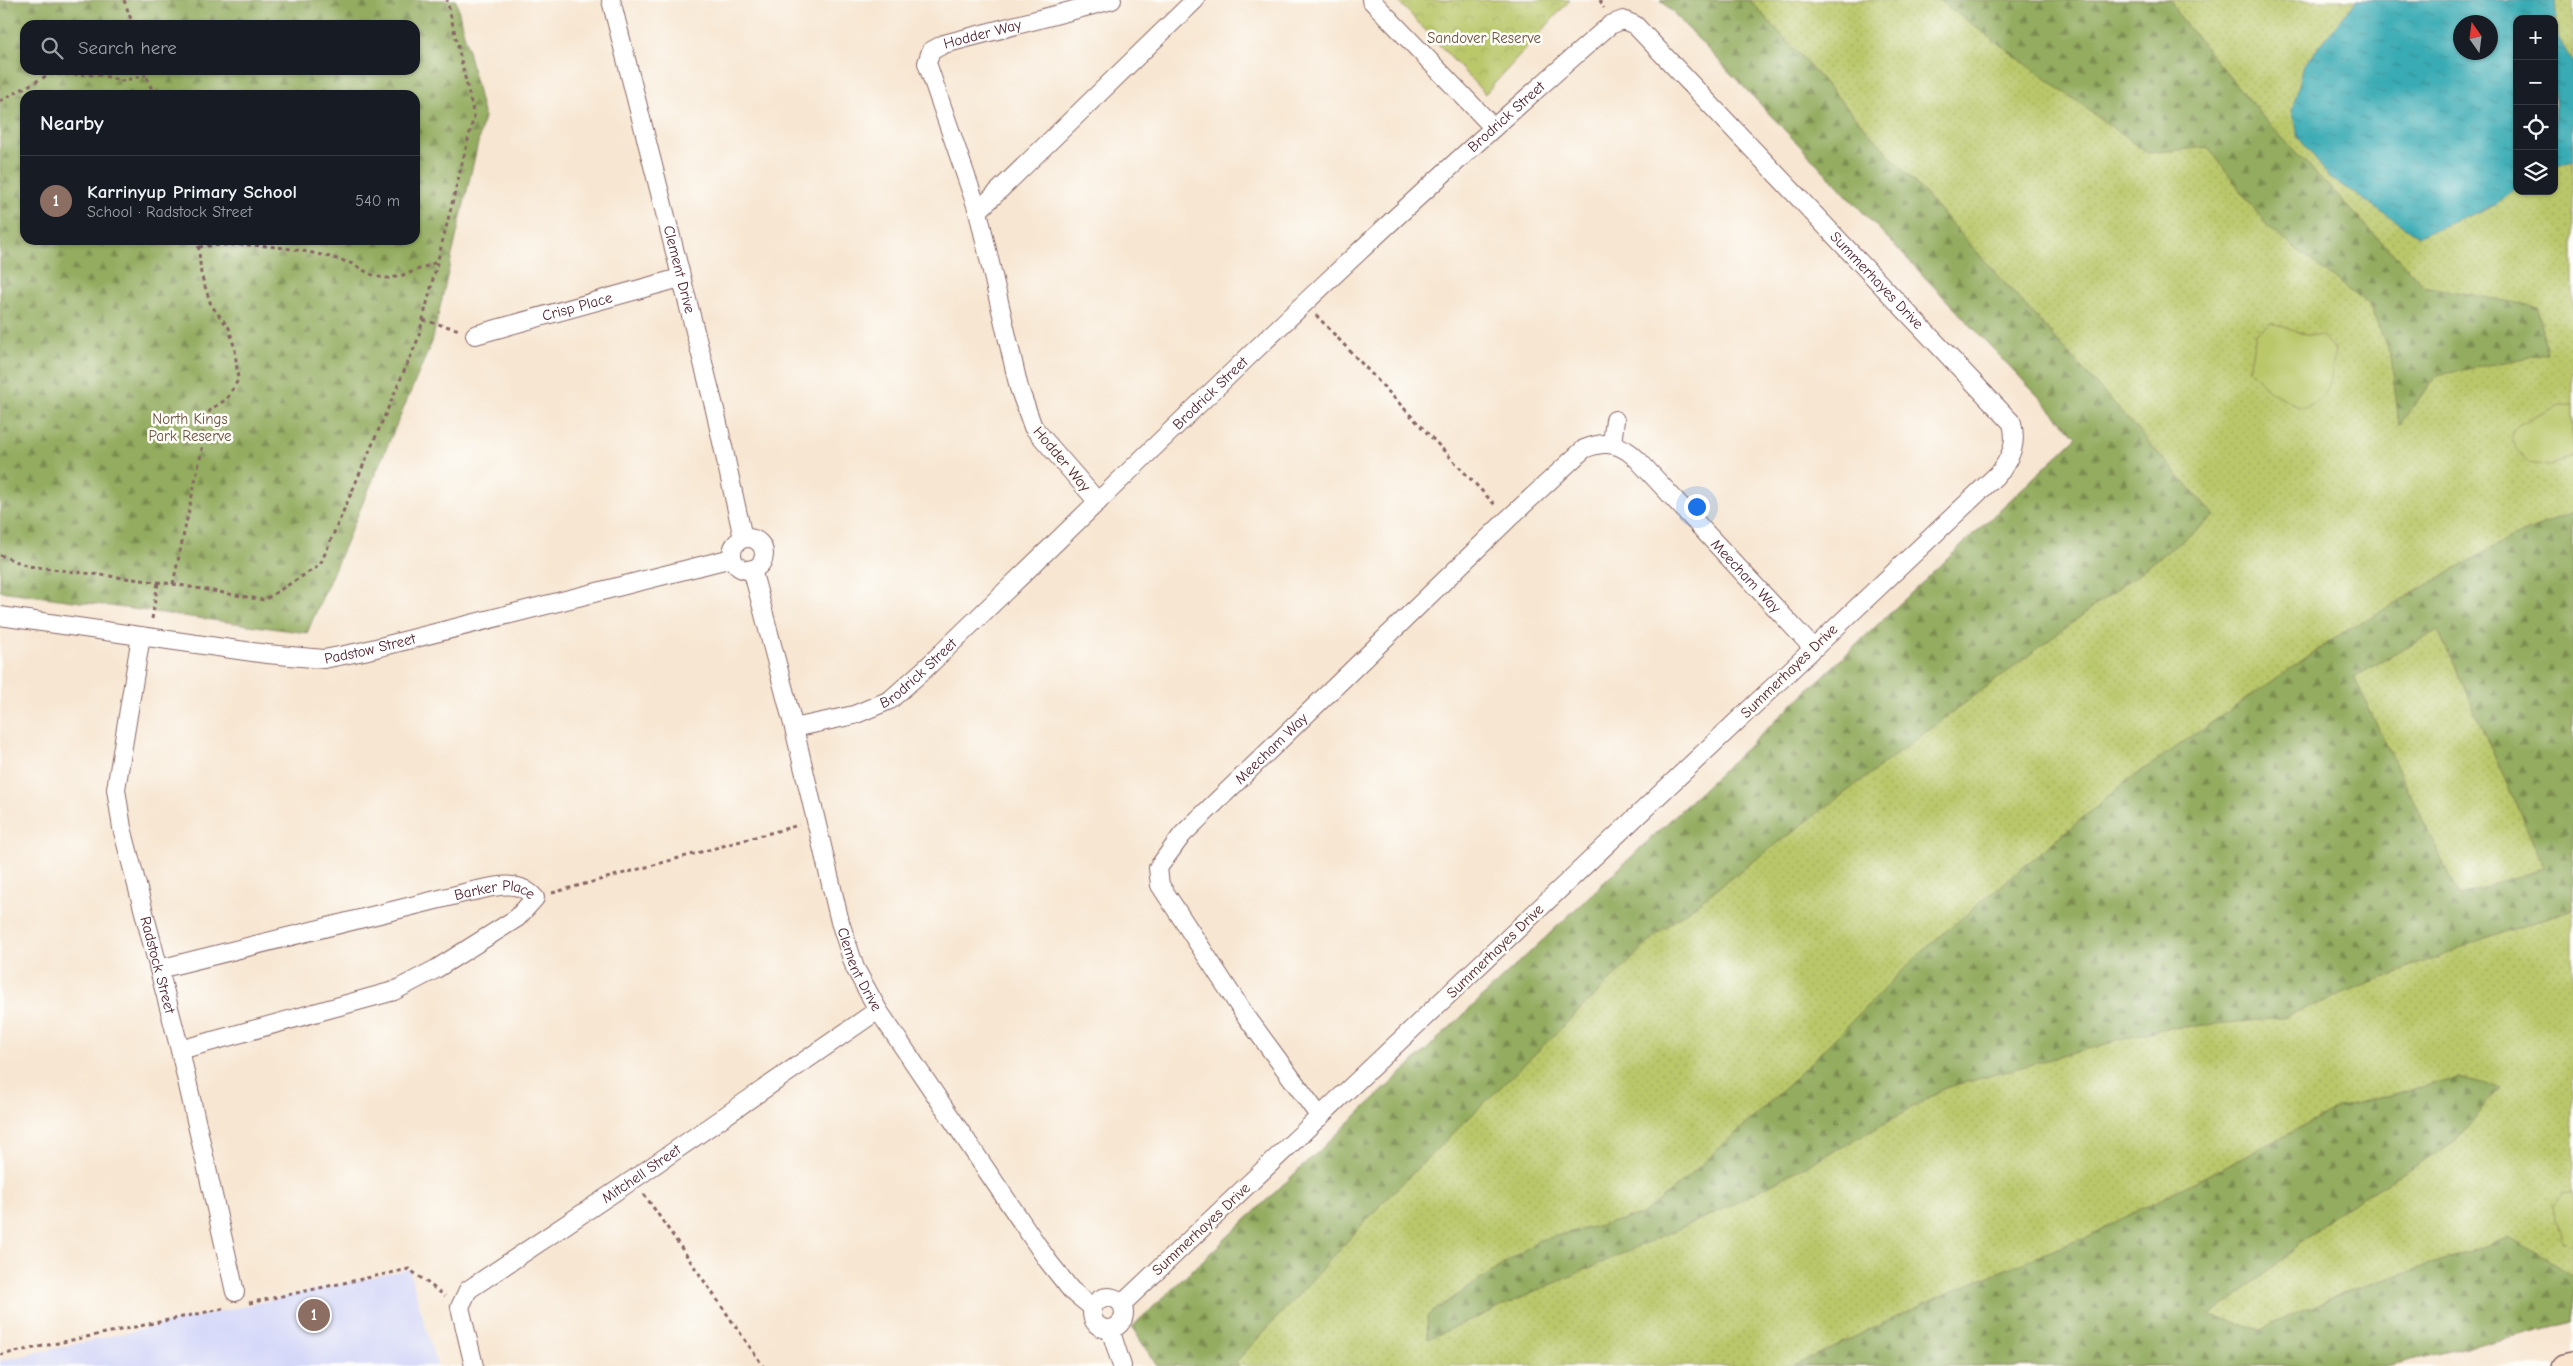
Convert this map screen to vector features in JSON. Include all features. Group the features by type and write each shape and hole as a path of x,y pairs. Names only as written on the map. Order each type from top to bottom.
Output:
{"street":[{"name":"Clement Drive","path":"610,0 680,278 716,410 743,538"},
{"name":"Hodder Way","path":"1098,502 1033,428 1019,388 978,211 927,63 931,51 968,36 1112,0"},
{"path":"978,211 1195,0"},
{"path":"1371,0 1493,127"},
{"name":"Summerhayes Drive","path":"1122,1304 2001,471 2013,451 2015,436 2012,423 1635,24 1623,20 1610,25"},
{"name":"Brodrick Street","path":"794,728 854,715 890,700 926,668 1304,302 1493,127 1610,25"},
{"name":"Crisp Place","path":"475,334 680,278"},
{"path":"1612,443 1615,420"},
{"name":"Meecham Way","path":"1320,1117 1227,988 1160,885 1158,868 1182,835 1508,519 1584,449 1596,444 1612,443 1627,449 1813,648"},
{"path":"743,538 757,540 762,547 762,561 752,569 740,568 732,558 732,548 743,538"},
{"name":"Padstow Street","path":"0,616 267,654 324,659 374,649 732,558"},
{"name":"Clement Drive","path":"752,569 794,728 840,922 855,968 878,1010 1048,1261 1071,1290 1093,1308"},
{"name":"Radstock Street","path":"144,636 116,788 122,828 180,1050 235,1292"},
{"name":"Barker Place","path":"159,969 468,892 513,884 527,889 535,898 517,918 436,969 394,991 180,1050"},
{"name":"Mitchell Street","path":"474,1366 460,1307 468,1290 634,1179 878,1010"},
{"path":"1106,1297 1115,1299 1122,1304 1124,1313 1122,1322 1110,1329 1101,1327 1095,1321 1093,1308 1098,1301 1106,1297"},
{"path":"1110,1329 1122,1366"},
{"path":"2564,1366 2573,1364"}],"path":[{"path":"124,0 131,20"},
{"path":"0,555 28,566 173,584 264,600 320,565 418,339 474,116 447,0"},
{"path":"20,90 48,75"},
{"path":"102,75 122,81 146,75 152,90"},
{"path":"0,101 20,90"},
{"path":"173,584 202,449 203,422 211,409 227,399 238,380 235,350 228,328 211,305 201,274 199,247 218,245"},
{"path":"243,245 287,248 346,261 366,274 390,278 437,262"},
{"path":"1304,302 1508,519"},
{"path":"423,320 475,334"},
{"path":"144,636 158,582"},
{"path":"535,898 816,820"},
{"path":"634,1179 763,1366"}],"shaded area":[{"path":"409,1269 437,1366 0,1366 0,1361"}],"green space":[{"name":"North Kings Park Reserve","path":"0,0 456,0 484,117 432,342 307,633 0,591"},
{"name":"Sandover Reserve","path":"1397,0 1570,0 1485,94"},
{"path":"1661,0 2573,0 2573,1322 2386,1366 1157,1366 1132,1327 2077,437"},
{"path":"1661,0 1750,0 2215,516 1663,929 1387,1198 1236,1362 1239,1366 1157,1366 1132,1327 2077,437"},
{"path":"1939,0 2170,0 2178,15 2268,123 2424,286 2538,307 2547,354 2437,375 2399,425 2391,356 2369,305 2269,228 2208,147 2147,153"},
{"path":"2271,322 2300,333 2322,336 2335,350 2328,386 2325,393 2312,404 2302,408 2270,391 2249,369 2256,333"},
{"path":"2559,405 2573,406 2573,454 2553,466 2529,463 2516,449 2512,435 2518,425"},
{"path":"2573,513 2573,909 2480,940 2281,1018 2161,1029 1945,1088 1877,1128 1728,1207 1428,1339 1427,1316 1539,1240 1642,1215 1696,1170 1792,1081 1922,951 2128,780 2341,634 2508,539","holes":["2438,630 2544,867 2459,896 2354,677"]},
{"path":"2458,1078 2500,1088 2455,1142 2336,1213 2257,1281 2209,1316 2262,1329 2343,1293 2511,1238 2573,1275 2573,1322 2386,1366 1793,1366 1954,1290 2088,1236 2341,1107"},
{"path":"2565,1193 2573,1194 2573,1244 2562,1241 2555,1220 2554,1204"}],"water":[{"path":"2357,0 2555,0 2556,15 2513,15 2513,190 2496,205 2419,236 2329,177 2299,138 2292,111 2304,65"},
{"path":"2558,37 2573,63 2573,160 2558,165"}],"place":[{"name":"Karrinyup Primary School","path":"314,1315"}]}
